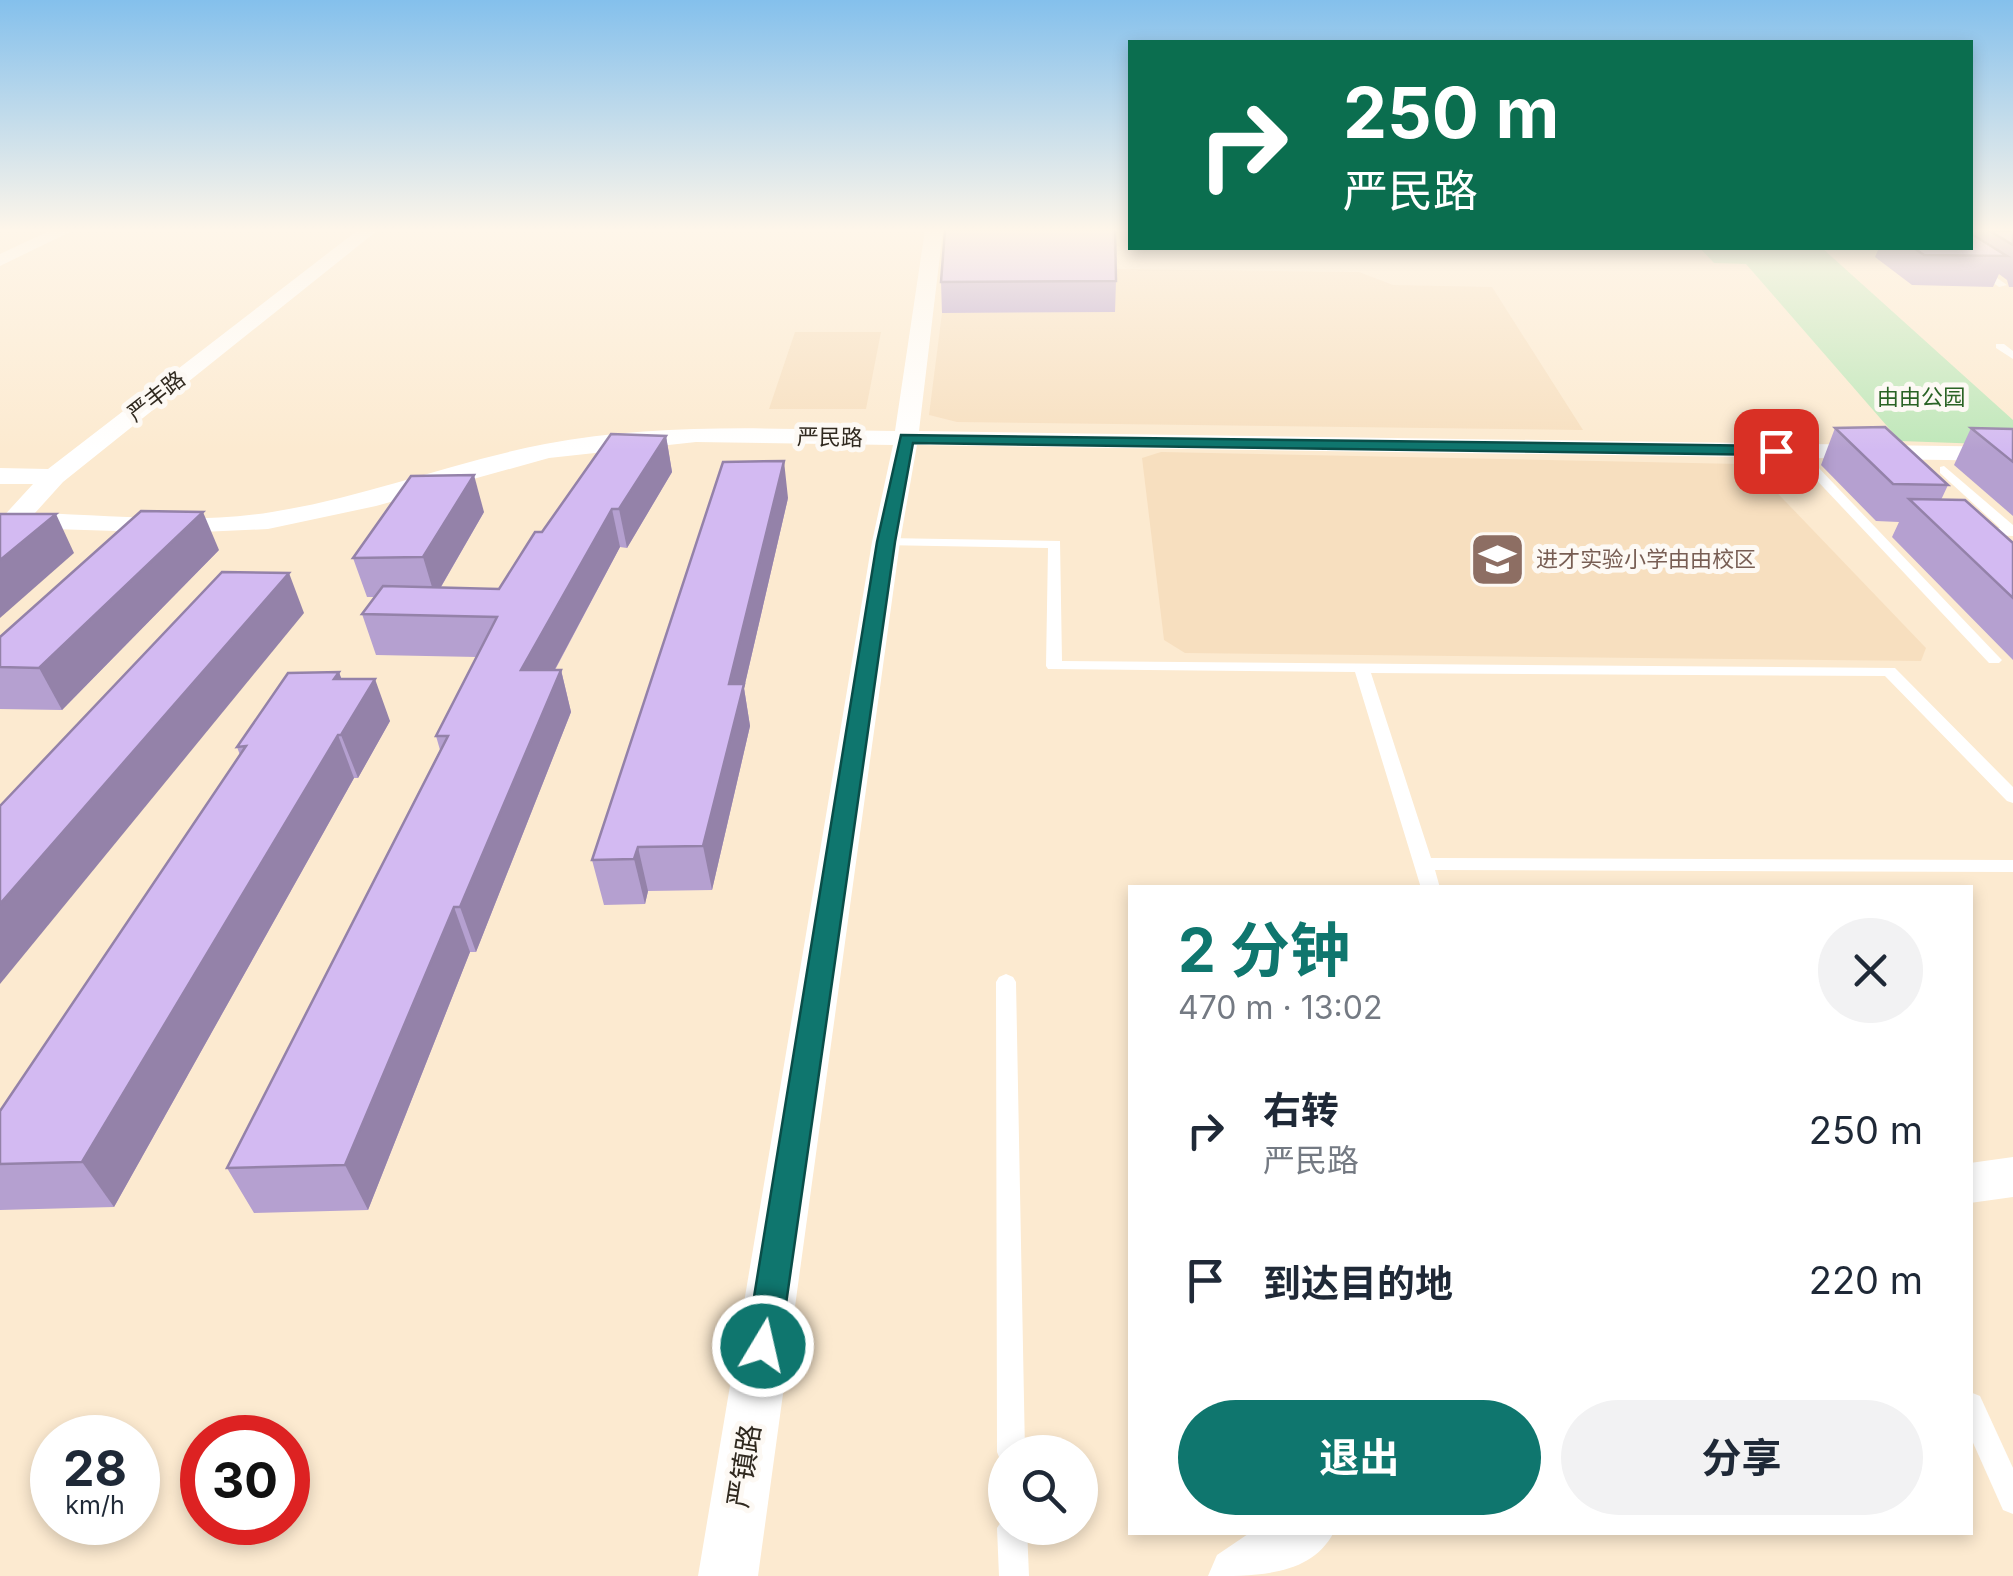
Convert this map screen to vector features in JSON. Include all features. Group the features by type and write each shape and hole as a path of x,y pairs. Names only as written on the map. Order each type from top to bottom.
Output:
{"street":[{"name":"严丰路","path":"8,527 54,477 275,304"},
{"name":"严镇路","path":"728,1576 924,304"},
{"name":"严民路","path":"8,527 180,526 268,520 367,501 547,451 654,437 2013,454"},
{"path":"0,476 54,477"},
{"path":"1973,1183 2013,1178"}],"lane":[{"path":"2000,346 2013,356"},
{"path":"1812,468 1994,660"},
{"path":"1944,470 2013,532"},
{"path":"1870,529 1887,529"},
{"path":"1959,530 2013,532"},
{"path":"886,542 1055,544 1054,666 1890,671 2013,797"},
{"path":"1361,667 1429,885"},
{"path":"1423,864 2013,866"},
{"path":"1006,982 1011,1435"},
{"path":"1973,1412 2013,1500"},
{"path":"1013,1545 1014,1576"}],"shaded area":[{"path":"1114,304 1503,304 1583,430 957,422 929,415 942,313 1114,312"},
{"path":"795,332 881,332 866,409 769,409"},
{"name":"进才实验小学由由校区","path":"1161,452 1741,464 1763,478 1926,648 1921,661 1185,653 1164,640 1142,458"}],"green space":[{"name":"由由公园","path":"1780,304 1884,304 2013,420 2013,445 1900,441"}],"building":[{"path":"1885,427 1948,485 1893,484 1835,428"},
{"path":"1971,428 2013,429 2013,462"},
{"path":"611,434 666,436 619,509 612,509 521,670 561,670 460,907 454,907 345,1165 227,1168 448,736 436,736 497,617 362,614 383,586 499,589 535,532 542,532"},
{"path":"784,461 729,684 744,684 703,846 638,847 634,859 592,860 723,462"},
{"path":"474,475 423,557 353,558 411,476"},
{"path":"1909,499 1965,500 2013,543 2013,598"},
{"path":"141,511 203,512 39,668 0,667 0,637"},
{"path":"0,514 56,514 0,560"},
{"path":"222,572 289,573 0,904 0,806"},
{"path":"339,672 334,679 375,679 82,1162 0,1164 0,1111 246,746 237,747 288,673"}],"place":[{"name":"进才实验小学由由校区","path":"1497,559"}],"route":[{"path":"763,1346 886,542 906,438 1776,451"}]}
